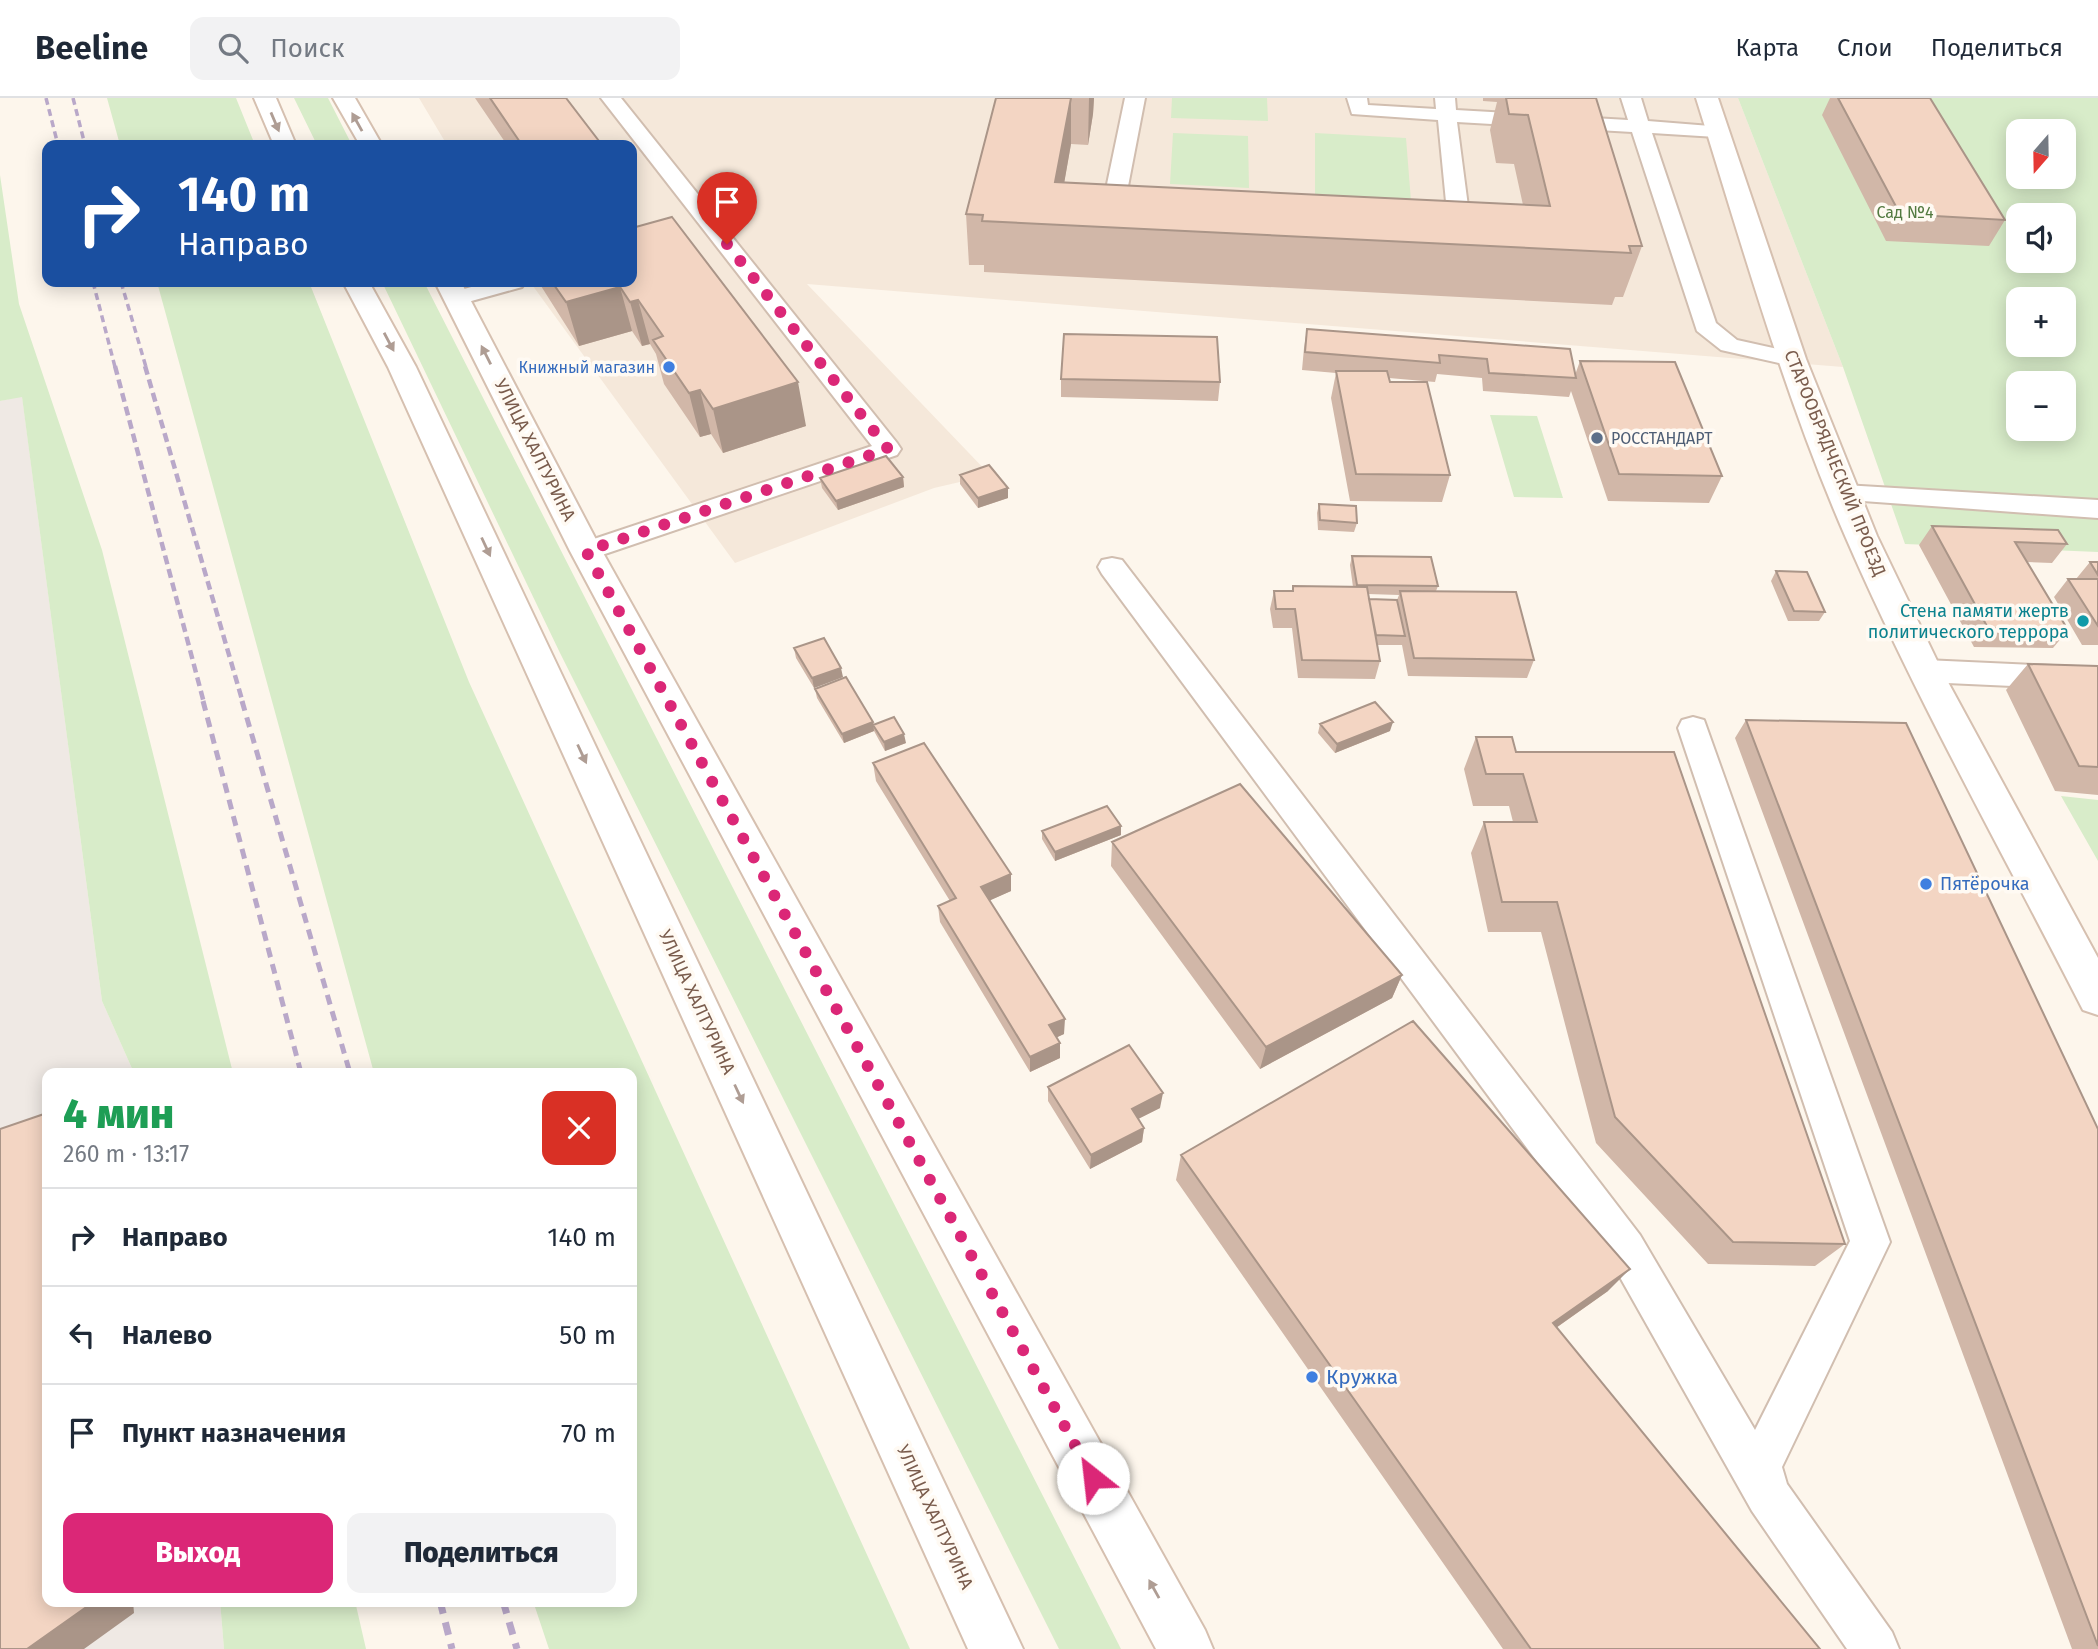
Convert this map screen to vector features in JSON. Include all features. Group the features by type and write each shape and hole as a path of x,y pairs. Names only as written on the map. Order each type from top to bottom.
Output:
{"main road":[{"path":"265,98 283,140"},
{"path":"344,98 367,140"},
{"name":"СТАРООБРЯДЧЕСКИЙ ПРОЕЗД","path":"1707,98 1792,359 1861,536 1925,671 2098,997"},
{"name":"УЛИЦА ХАЛТУРИНА","path":"359,287 402,367 996,1649"},
{"name":"УЛИЦА ХАЛТУРИНА","path":"453,290 586,551 1186,1649"}],"lane":[{"path":"586,551 888,449 611,98"},
{"path":"1135,98 1112,213 1154,215"},
{"path":"1357,98 1359,110 1446,106 1716,131"},
{"path":"1631,98 1705,326 1729,345 1792,359"},
{"path":"1401,228 1432,227 1452,220 1458,214 1446,106"},
{"path":"684,232 711,224"},
{"path":"453,290 476,287"},
{"path":"1844,493 2098,509"},
{"path":"1112,567 1626,1250 1768,1495 1875,1649"},
{"path":"1925,671 2098,679"},
{"path":"1693,728 1870,1242 1760,1466 1768,1495"}],"shaded area":[{"path":"419,98 1738,98 1843,367 807,284 990,475 934,488 735,563 534,287 637,287 637,140 444,140"},
{"path":"22,396 102,1001 132,1068 42,1068 42,1607 220,1607 224,1649 0,1649 0,401"}],"green space":[{"path":"107,98 236,98 253,140 119,140"},
{"path":"294,98 328,98 349,140 315,140"},
{"path":"1172,98 1267,98 1268,121 1171,118"},
{"name":"Сад №4","path":"1738,98 2098,98 2098,552 1905,544 1843,367"},
{"path":"1173,133 1248,136 1249,188 1170,184"},
{"path":"1315,133 1406,138 1411,201 1315,195"},
{"path":"0,175 19,304 102,550 232,1068 132,1068 102,1001 22,397 0,401"},
{"path":"158,287 311,287 469,682 910,1649 549,1649 535,1607 637,1607 637,1068 373,1068"},
{"path":"384,287 427,287 1121,1649 1059,1649 560,653"},
{"path":"1490,415 1537,416 1563,498 1514,497"},
{"path":"2061,796 2098,800 2098,861"},
{"path":"220,1607 356,1607 366,1649 224,1649"}],"building":[{"path":"490,98 566,98 598,140 519,140"},
{"path":"996,98 1071,98 1055,182 1550,206 1528,115 1509,114 1506,98 1596,98 1642,246 1629,246 1631,253 982,221 983,215 966,214"},
{"path":"1838,98 1930,98 2005,220 1900,214"},
{"path":"672,217 798,382 713,409 700,390 689,393 653,340 663,336 638,300 630,302 620,287 637,287 637,227"},
{"path":"556,287 620,287 566,302"},
{"path":"1307,329 1570,349 1576,378 1489,373 1487,359 1439,355 1440,363 1305,352"},
{"path":"1064,334 1217,337 1220,382 1061,379"},
{"path":"1580,361 1675,362 1722,476 1619,474"},
{"path":"1336,371 1387,371 1390,382 1427,382 1450,475 1356,474"},
{"path":"886,456 903,477 836,501 820,478"},
{"path":"989,465 1008,488 978,498 960,475"},
{"path":"1319,504 1356,506 1357,523 1320,520"},
{"path":"1932,526 2058,530 2067,544 2015,542 2068,630 1988,628"},
{"path":"1352,556 1431,557 1438,586 1357,585"},
{"path":"2090,562 2098,562 2098,575"},
{"path":"1776,571 1807,572 1825,612 1794,611"},
{"path":"2068,579 2098,579 2098,626"},
{"path":"1293,586 1367,587 1380,661 1302,660 1295,609 1276,609 1274,591 1293,591"},
{"path":"1400,591 1516,592 1534,660 1414,658"},
{"path":"1369,599 1397,600 1405,636 1376,635"},
{"path":"824,638 841,668 812,678 794,648"},
{"path":"2028,664 2098,666 2098,767 2079,766"},
{"path":"846,677 873,722 842,734 815,689"},
{"path":"1375,702 1393,722 1337,744 1320,724"},
{"path":"894,717 904,734 884,742 873,725"},
{"path":"1746,720 1906,723 2098,1129 2098,1646"},
{"path":"1476,737 1512,737 1516,752 1674,752 1845,1244 1733,1242 1615,1117 1557,902 1502,902 1484,822 1537,822 1523,774 1486,774"},
{"path":"924,743 1011,874 981,887 1065,1019 1049,1025 1060,1043 1030,1057 938,906 956,898 873,763"},
{"path":"1240,784 1402,975 1266,1047 1112,842"},
{"path":"1107,806 1121,826 1055,852 1042,831"},
{"path":"1413,1021 1630,1269 1553,1323 1820,1649 1531,1649 1181,1155"},
{"path":"1129,1045 1163,1093 1132,1109 1144,1128 1091,1155 1048,1087"},
{"path":"42,1115 42,1607 86,1607 27,1649 0,1649 0,1129"}],"railway":[{"path":"46,98 57,140"},
{"path":"73,98 84,140"},
{"path":"94,287 115,367"},
{"path":"122,287 146,367"},
{"path":"115,366 204,703"},
{"path":"145,366 243,703"},
{"path":"203,701 300,1068"},
{"path":"242,701 349,1068"},
{"path":"442,1607 452,1649"},
{"path":"505,1607 517,1649"}],"place":[{"name":"Книжный магазин","path":"669,367"},
{"name":"РОССТАНДАРТ","path":"1597,438"},
{"name":"Стена памяти жертв политического террора","path":"2083,621"},
{"name":"Пятёрочка","path":"1926,884"},
{"name":"Кружка","path":"1312,1377"}],"route":[{"path":"727,244 888,449 586,551 1093,1478"}]}
